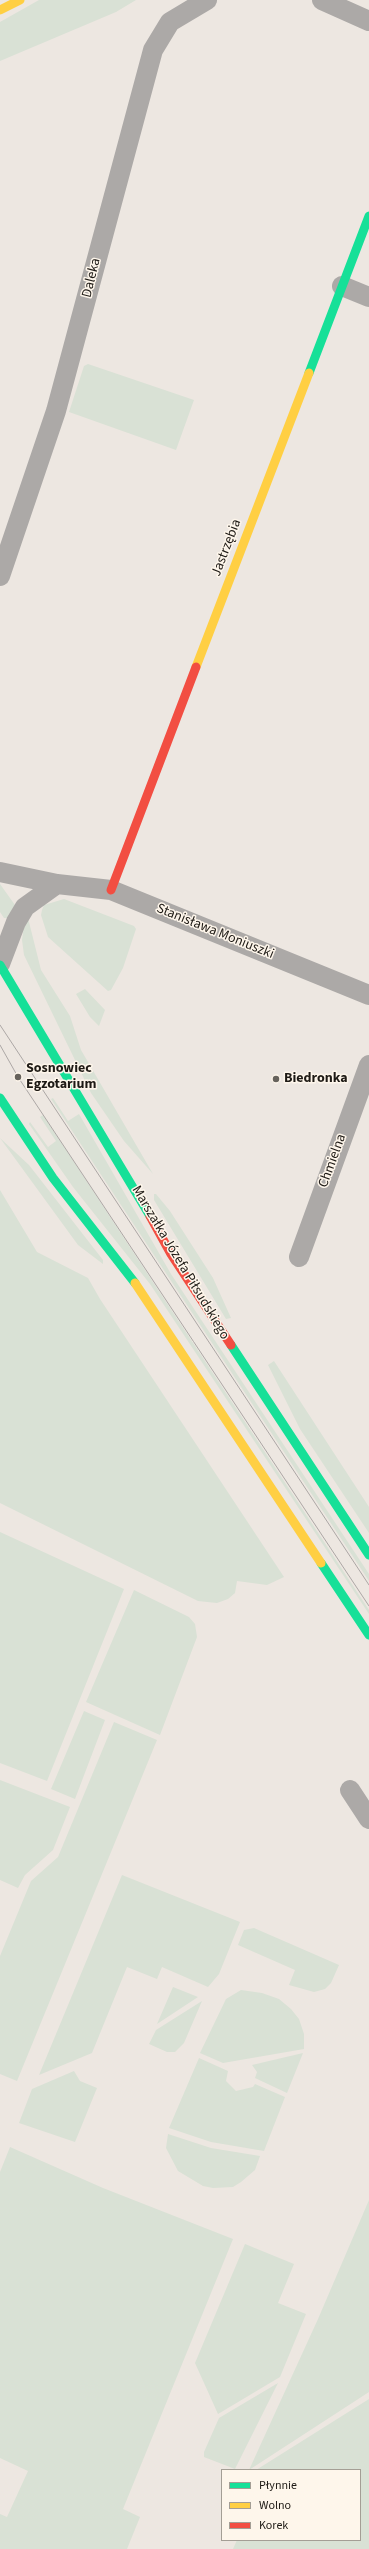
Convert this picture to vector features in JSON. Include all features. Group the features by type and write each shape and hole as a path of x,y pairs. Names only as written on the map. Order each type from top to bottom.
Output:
{"main road":[{"path":"0,10 20,0"},
{"name":"Jastrzębia","path":"111,890 369,216"},
{"name":"Marszałka Józefa Piłsudskiego","path":"0,965 119,1161 172,1254 369,1555"},
{"path":"0,1098 53,1178 138,1286 369,1635"}],"street":[{"name":"Daleka","path":"0,576 56,411 153,50 170,22 207,0"},
{"path":"322,0 369,21"},
{"path":"342,286 369,297"},
{"name":"Stanisława Moniuszki","path":"0,872 57,884 111,890 369,995"},
{"path":"0,965 16,922 25,907 57,884"},
{"name":"Chmielna","path":"299,1257 369,1065"},
{"path":"350,1790 369,1819"}],"shaded area":[{"path":"39,0 136,0 116,12 0,61 0,22"},
{"path":"88,364 194,400 176,450 69,412 84,366"},
{"path":"0,884 15,905 7,918 4,918 0,912"},
{"path":"64,899 134,926 136,929 123,968 111,990 108,991 48,937 41,915 44,905"},
{"path":"28,918 41,970 70,1016 81,1050 153,1174 124,1141 91,1093 24,955 22,940 24,925"},
{"path":"85,989 105,1010 99,1026 90,1017 76,994"},
{"path":"53,1098 68,1121 79,1114 171,1274 369,1574 369,1581 51,1099"},
{"path":"43,1115 369,1610 369,1614 150,1284 73,1187 29,1124 30,1122 48,1147 56,1141 40,1117"},
{"path":"0,1138 29,1165 103,1260 103,1264 78,1245"},
{"path":"0,1190 37,1252 88,1278 100,1299 284,1577 267,1585 237,1581 235,1593 228,1599 217,1603 198,1601 0,1503"},
{"path":"154,1194 156,1194 170,1211 213,1278 231,1318 226,1319 154,1200"},
{"path":"274,1361 369,1507 369,1533 300,1429 268,1365"},
{"path":"0,1532 124,1589 47,1781 0,1763"},
{"path":"134,1590 189,1617 195,1624 197,1637 160,1735 86,1702"},
{"path":"84,1711 105,1720 75,1799 51,1789"},
{"path":"114,1722 157,1740 17,2081 0,2074 0,1956 31,1881 58,1857"},
{"path":"0,1780 70,1807 53,1850 25,1875 18,1888 0,1880"},
{"path":"122,1875 240,1922 219,1974 208,1987 162,1967 157,1979 127,1967 92,2053 39,2075"},
{"path":"254,1928 339,1965 331,1983 325,1989 314,1992 289,1985 295,1970 238,1945 244,1930"},
{"path":"173,1987 198,1997 157,2024"},
{"path":"241,1990 262,1993 279,1999 291,2009 299,2019 304,2034 304,2049 223,2063 200,2053 226,1999"},
{"path":"202,2001 184,2043 175,2052 167,2052 149,2044 156,2030"},
{"path":"303,2053 287,2093 255,2078 257,2072 252,2065"},
{"path":"199,2058 228,2071 226,2081 236,2091 253,2087 255,2084 285,2097 264,2151 211,2142 169,2128"},
{"path":"74,2071 80,2081 97,2088 75,2142 19,2123 32,2089"},
{"path":"168,2134 211,2148 260,2156 255,2170 233,2187 213,2188 203,2186 178,2171 166,2148"},
{"path":"10,2147 103,2188 233,2239 123,2509 140,2517 127,2549 0,2549 0,2514 7,2517 28,2471 0,2458 0,2172"},
{"path":"369,2200 369,2392 249,2469 318,2319"},
{"path":"245,2244 294,2264 278,2303 306,2314 280,2377 218,2414 195,2363"},
{"path":"278,2383 235,2469 204,2457 204,2452 219,2418"},
{"path":"369,2399 369,2549 233,2549 237,2541 361,2541 361,2469 258,2469"}],"tram line":[{"path":"0,1025 369,1585"},
{"path":"0,1045 18,1077 369,1606"}],"traffic: fast":[{"path":"309,373 369,216"},
{"path":"0,965 150,1216"},
{"path":"0,1098 53,1178 135,1283"},
{"path":"231,1345 369,1555"},
{"path":"321,1563 369,1635"}],"traffic: slow":[{"path":"0,10 20,0"},
{"path":"196,667 309,373"},
{"path":"135,1283 321,1563"}],"traffic: jam":[{"path":"111,890 196,667"},
{"path":"150,1216 171,1254 231,1345"}],"place":[{"name":"Sosnowiec Egzotarium","path":"18,1077"},
{"name":"Biedronka","path":"276,1079"}]}
